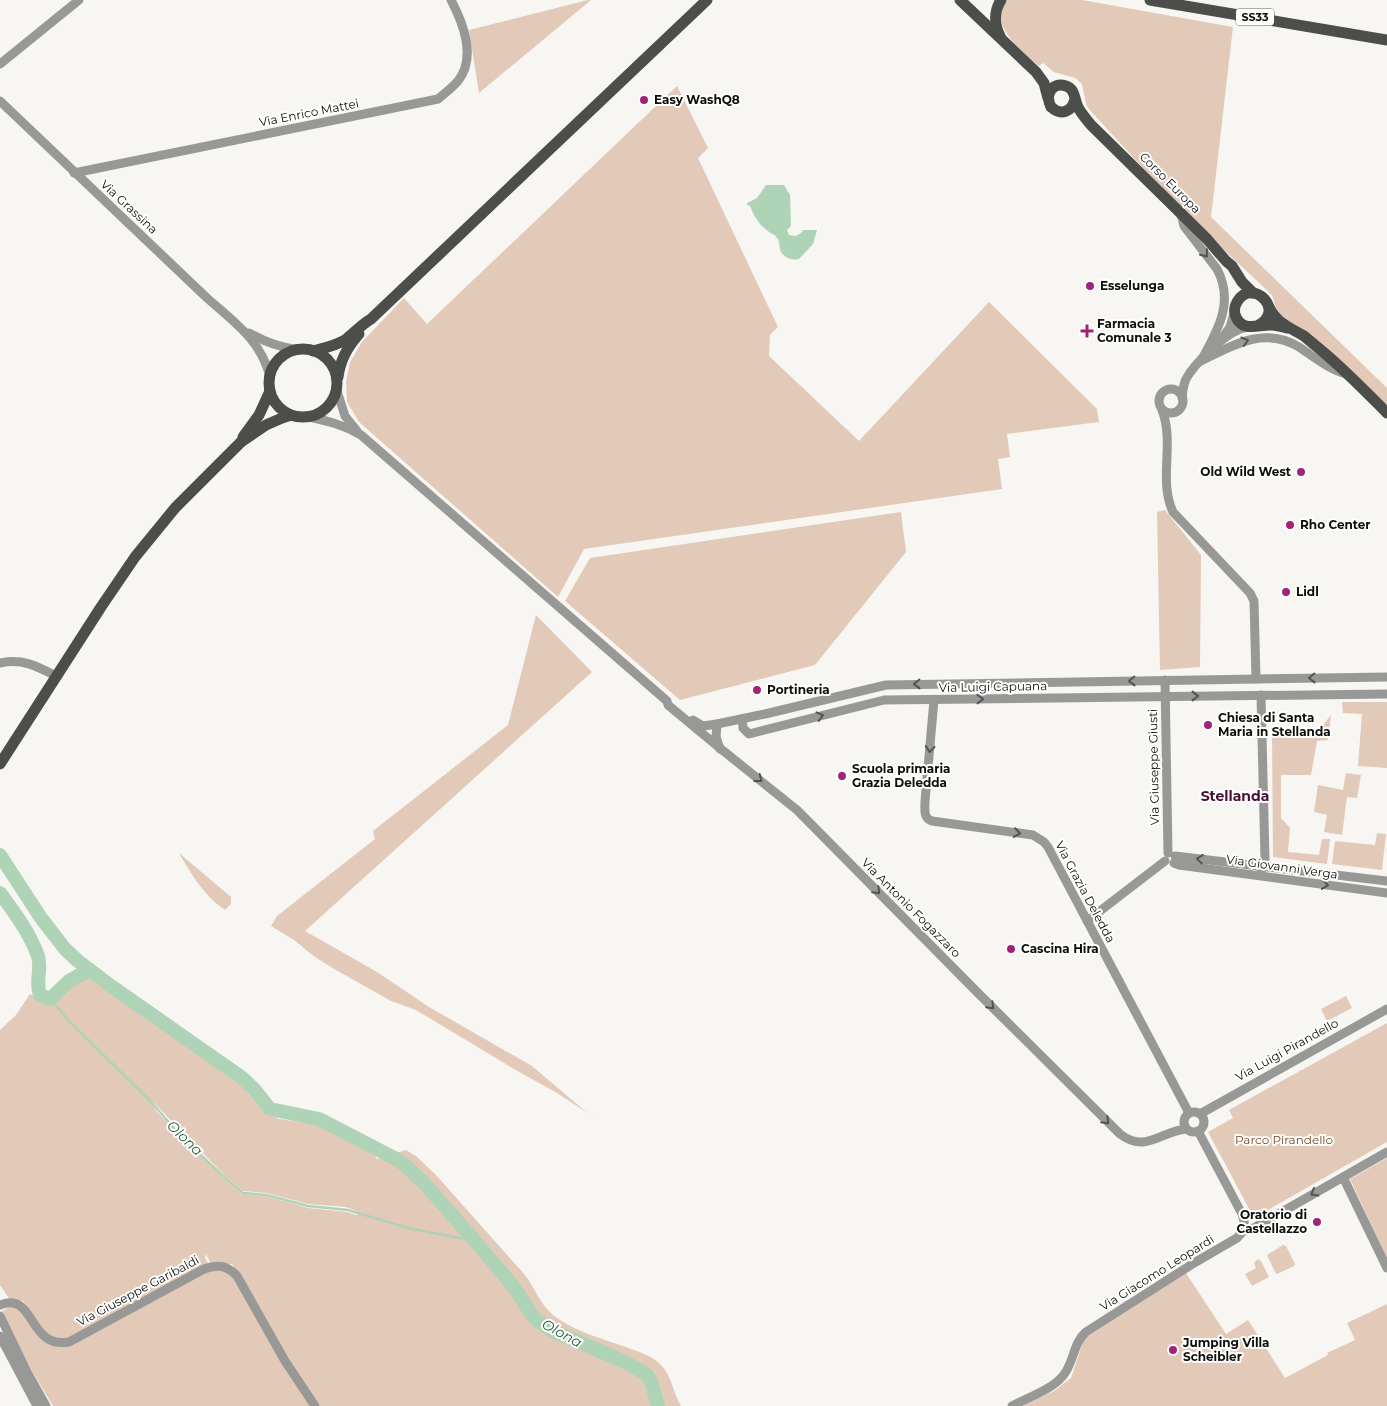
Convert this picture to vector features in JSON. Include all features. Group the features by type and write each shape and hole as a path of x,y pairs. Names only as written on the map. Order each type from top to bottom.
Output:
{"main road":[{"path":"370,319 347,350 339,368 333,400 327,408 316,415 298,417 282,410 274,402 270,391 270,377 278,360 284,355 298,350 314,351 330,347 344,340 370,319 706,0"},
{"path":"960,0 1036,72 1044,83 1051,108 1062,112 1071,109 1075,99 1073,91 1036,72"},
{"path":"1001,0 997,6 996,20 997,30 1002,39"},
{"name":"SS33","path":"1150,0 1387,40"},
{"path":"1048,98 1053,88 1066,86"},
{"name":"Corso Europa","path":"1075,99 1080,111 1092,127"},
{"name":"Corso Europa","path":"1062,112 1075,115 1092,127 1180,212 1232,266 1242,282 1253,293"},
{"name":"Corso Europa","path":"1226,261 1237,289 1236,306"},
{"path":"1290,329 1271,325 1253,327 1242,324 1236,318 1236,306 1242,296 1253,293 1262,296 1268,303 1274,316 1323,352 1387,413"},
{"path":"1253,327 1265,321 1269,307"},
{"path":"314,351 323,355 335,369 337,386"},
{"path":"241,442 259,415 270,391"},
{"path":"0,764 134,557 175,508 241,442 266,425 291,415"}],"street":[{"path":"0,64 79,0"},
{"name":"Via Enrico Mattei","path":"74,172 438,99 460,79 467,56 465,32 451,0"},
{"name":"Via Grassina","path":"0,102 242,329 264,358 270,377"},
{"path":"1180,212 1184,226 1217,269 1221,277 1224,294 1220,322 1200,361"},
{"path":"1221,341 1230,327 1236,306"},
{"path":"1168,436 1172,420 1182,406 1185,380 1189,374 1221,341 1240,329 1253,327"},
{"name":"Via Grassina","path":"242,329 264,342 298,350"},
{"path":"1200,361 1248,339 1270,338 1289,342 1332,369 1348,374"},
{"path":"1189,374 1163,392 1158,401 1166,420 1168,436 1167,479 1169,500 1173,512 1250,594 1254,601 1257,679 1260,695 1265,859 1261,871"},
{"path":"337,386 345,416 361,435 667,701 671,702 699,724 706,726 717,724 716,737 720,749"},
{"path":"1163,392 1171,389 1181,394 1182,398"},
{"path":"1162,410 1169,413 1179,410"},
{"path":"309,417 344,426 361,435"},
{"path":"0,663 9,661 24,662 56,676"},
{"name":"Via Luigi Capuana","path":"717,724 886,685 1387,677"},
{"name":"Via Giuseppe Giusti","path":"1165,680 1170,858"},
{"name":"Via Luigi Capuana","path":"742,719 743,728 749,734 884,700 1387,694"},
{"name":"Via Grazia Deledda","path":"934,700 925,801 926,818 932,822 1022,834 1038,838 1048,847 1188,1113"},
{"name":"Via Antonio Fogazzaro","path":"667,701 668,705 720,749 797,810 1120,1134 1129,1140 1144,1143 1156,1140 1175,1131 1186,1129"},
{"path":"1087,921 1170,858"},
{"name":"Via Giovanni Verga","path":"1170,858 1179,865 1387,881"},
{"name":"Via Giovanni Verga","path":"1261,871 1387,893"},
{"name":"Via Luigi Pirandello","path":"1200,1114 1387,1009"},
{"path":"1195,1112 1203,1117 1203,1127 1198,1132 1192,1132 1184,1126 1184,1119 1188,1113 1195,1112"},
{"path":"1198,1132 1242,1214 1244,1230"},
{"name":"Via Giacomo Leopardi","path":"1012,1406 1048,1387 1062,1377 1080,1339 1086,1332 1194,1263 1234,1241 1244,1230 1252,1229 1387,1152"},
{"path":"1343,1177 1387,1268"},
{"name":"Via Giuseppe Garibaldi","path":"0,1305 10,1302 18,1304 25,1309 40,1333 48,1340 69,1342 204,1269 220,1266 230,1269 237,1276 285,1360 315,1406"},
{"path":"0,1316 46,1406"},
{"path":"0,1326 24,1376 46,1406"},
{"path":"0,1336 37,1406"}],"green space":[{"path":"591,0 479,93 469,30"},
{"path":"1007,0 1082,0 1233,27 1211,217 1387,388 1387,407 1314,338 1283,318 1276,308 1272,295 1221,247 1142,167 1088,108 1082,84 1075,78 1054,72 1043,63 1039,66 1016,45 1002,25 1002,11"},
{"path":"677,86 708,148 698,158 778,327 770,335 769,356 859,441 989,302 1097,409 1099,422 1007,434 1010,457 998,459 1002,489 584,549 558,597 359,422 347,402 346,382 350,362 362,342 404,298 427,324"},
{"path":"1165,510 1201,555 1200,667 1160,670 1157,512"},
{"path":"901,512 906,552 815,665 680,700 565,601 590,558"},
{"path":"536,615 592,672 305,931 377,972 429,1007 532,1066 598,1122 557,1093 416,1010 391,1001 336,970 271,926 277,916 375,839 373,831 508,725"},
{"path":"1342,702 1387,702 1387,768 1358,766 1362,714 1343,713"},
{"path":"1331,715 1328,740 1317,741 1311,775 1281,775 1281,818 1290,828 1288,852 1319,855 1322,839 1330,839 1327,864 1273,857 1272,731 1319,730"},
{"path":"1346,773 1361,775 1357,798 1347,797 1342,835 1324,832 1327,815 1314,812 1318,785 1343,790"},
{"path":"1377,833 1386,834 1382,870 1332,864 1335,841 1375,845"},
{"path":"179,853 231,897 231,904 225,910 204,891"},
{"path":"89,973 109,992 165,1029 238,1083 262,1110 279,1119 316,1124 375,1156 377,1159 406,1150 417,1157 436,1175 525,1275 544,1305 554,1316 583,1332 653,1359 668,1374 681,1406 662,1406 654,1380 645,1366 554,1329 535,1314 516,1283 498,1270 535,1325 549,1335 596,1354 642,1376 653,1406 318,1406 232,1264 211,1264 206,1254 205,1258 209,1265 70,1338 53,1338 42,1329 23,1301 10,1300 0,1285 0,1030 16,1015 30,994 46,1004 55,1000 68,986","holes":["151,1103 154,1103 227,1178 243,1191 267,1193 308,1204 346,1207 362,1213 356,1215 347,1212 308,1208 266,1196 242,1194 225,1180 157,1112"]},
{"path":"1346,996 1352,1008 1327,1021 1321,1009"},
{"name":"Parco Pirandello","path":"1387,1023 1387,1142 1254,1218 1208,1132 1233,1118 1229,1110"},
{"path":"1387,1158 1387,1258 1350,1179"},
{"path":"1283,1245 1286,1246 1295,1264 1277,1274 1267,1255"},
{"path":"1258,1259 1261,1261 1269,1277 1252,1286 1245,1274 1256,1268 1254,1263"},
{"path":"223,1269 236,1280 313,1406 53,1406 28,1364 2,1311 10,1307 17,1307 62,1346 208,1271"},
{"name":"Jumping Villa Scheibler","path":"1186,1273 1226,1334 1248,1320 1285,1378 1328,1355 1327,1353 1355,1340 1347,1323 1387,1304 1387,1406 1023,1406 1054,1391 1071,1378 1084,1339"}],"shaded area":[{"path":"766,185 784,185 790,195 791,226 787,230 789,235 796,236 803,230 817,230 813,244 799,259 790,259 783,254 780,249 779,240 762,226 750,206 747,205 747,203 757,198"}],"waterway":[{"name":"Olona","path":"0,855 41,918 65,949 78,961 241,1077 254,1089 270,1109 319,1119 400,1161 424,1183 475,1241 514,1287 538,1321 551,1330 625,1362 646,1374 651,1381 658,1406"},
{"name":"Olona","path":"0,893 35,947 39,961 38,985 40,995 50,999 69,981 89,970"},
{"name":"Olona","path":"50,999 68,1020 151,1102 181,1136 243,1193 267,1195 308,1206 348,1210 408,1228 475,1241"}],"place":[{"name":"Easy WashQ8","path":"644,100"},
{"name":"Esselunga","path":"1090,286"},
{"name":"Farmacia Comunale 3","path":"1087,331"},
{"name":"Old Wild West","path":"1301,472"},
{"name":"Rho Center","path":"1290,525"},
{"name":"Lidl","path":"1286,592"},
{"name":"Portineria","path":"757,690"},
{"name":"Chiesa di Santa Maria in Stellanda","path":"1208,725"},
{"name":"Scuola primaria Grazia Deledda","path":"842,776"},
{"name":"Cascina Hira","path":"1011,949"},
{"name":"Oratorio di Castellazzo","path":"1317,1222"},
{"name":"Jumping Villa Scheibler","path":"1173,1350"}],"district":[{"name":"Stellanda","path":"1235,796"}]}
